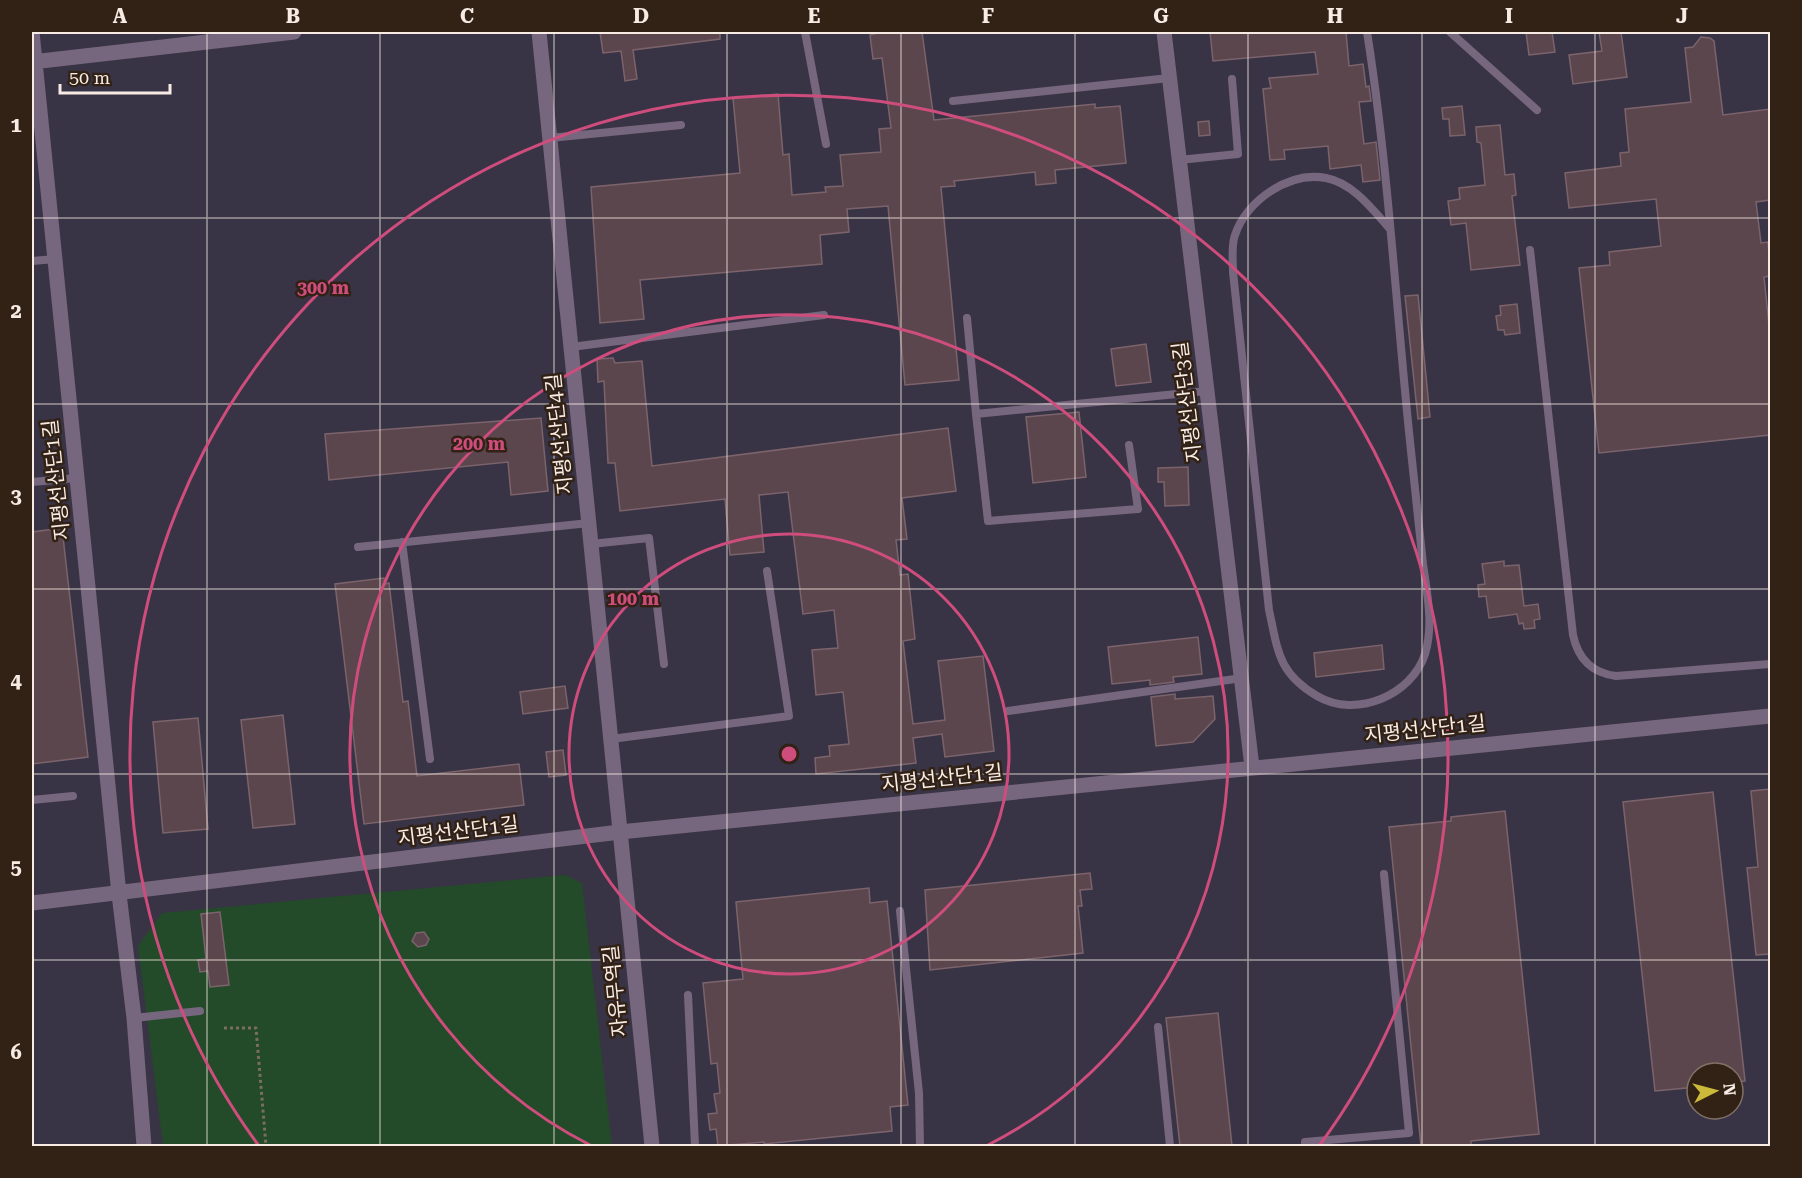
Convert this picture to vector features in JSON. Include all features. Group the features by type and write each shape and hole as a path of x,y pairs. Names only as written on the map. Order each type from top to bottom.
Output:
{"street":[{"name":"지평선산단1길","path":"32,32 33,61 119,894 134,1018 144,1146"},
{"path":"33,61 294,32"},
{"name":"지평선산단4길","path":"539,32 620,832"},
{"name":"지평선산단3길","path":"1164,32 1252,767"},
{"name":"지평선산단1길","path":"32,903 620,832 1770,716"},
{"name":"자유무역길","path":"620,832 652,1146"}],"lane":[{"path":"806,32 826,144"},
{"path":"1367,32 1390,229 1430,623 1425,654 1410,682 1384,699 1349,704 1321,698 1299,686 1281,662 1269,609 1233,272 1235,236 1249,211 1264,195 1284,184 1305,179 1327,178 1362,198 1390,229"},
{"path":"1450,32 1537,110"},
{"path":"953,100 1169,78"},
{"path":"1179,160 1238,154 1232,79"},
{"path":"550,138 681,125"},
{"path":"1530,250 1573,635 1581,657 1598,672 1616,676 1770,664"},
{"path":"32,261 55,259"},
{"path":"571,347 824,315"},
{"path":"967,318 988,521 1138,509 1129,446"},
{"path":"976,414 1207,391"},
{"path":"32,482 77,478"},
{"path":"357,547 589,523"},
{"path":"591,544 649,538 664,664"},
{"path":"402,542 430,759"},
{"path":"611,739 789,716 767,571"},
{"path":"1008,711 1242,678"},
{"path":"32,800 73,796"},
{"path":"1305,1146 1305,1142 1409,1133 1384,874"},
{"path":"900,910 919,1093 920,1146"},
{"path":"688,995 695,1146"},
{"path":"134,1018 200,1011"},
{"path":"1158,1028 1170,1146"}],"path":[{"path":"224,1028 256,1028 266,1146"}],"shaded area":[{"path":"32,32 1770,32 1770,1146 32,1146"}],"green space":[{"path":"565,875 582,883 612,1146 163,1146 138,946 162,913"}],"building":[{"path":"600,32 720,32 720,39 633,50 637,79 625,81 621,51 603,53"},
{"path":"882,32 922,32 934,120 1095,104 1095,108 1120,106 1126,163 1055,170 1056,183 1036,185 1035,172 954,181 955,186 941,187 959,380 905,385 888,206 847,209 849,232 820,235 822,264 640,280 644,319 600,323 591,187 740,173 733,98 778,94 783,155 789,154 792,195 826,192 825,187 843,186 840,155 881,152 879,129 891,128 882,58 873,59 870,35"},
{"path":"1210,32 1346,32 1349,66 1363,64 1366,87 1369,86 1371,101 1359,102 1364,144 1376,142 1380,180 1363,182 1361,165 1330,169 1328,146 1284,150 1285,159 1270,160 1263,89 1271,88 1269,78 1318,74 1315,52 1213,61"},
{"path":"1526,32 1552,32 1555,52 1529,55"},
{"path":"1599,32 1621,32 1627,77 1573,84 1569,55 1602,51"},
{"path":"1701,37 1714,41 1723,115 1770,109 1770,200 1756,202 1761,243 1768,242 1770,265 1770,276 1764,277 1770,335 1770,435 1599,453 1579,268 1610,265 1609,252 1661,246 1656,199 1569,208 1565,173 1621,166 1620,153 1629,152 1625,109 1691,102 1685,48 1693,47"},
{"path":"1462,106 1465,135 1450,136 1449,119 1443,119 1442,108"},
{"path":"1209,121 1210,135 1199,136 1198,122"},
{"path":"1500,125 1505,175 1514,174 1516,195 1512,196 1520,265 1471,270 1466,223 1451,225 1448,201 1460,199 1459,188 1485,185 1481,143 1477,142 1476,127"},
{"path":"1418,295 1430,417 1418,419 1405,296"},
{"path":"1517,304 1520,333 1505,335 1504,330 1498,330 1496,316 1501,315 1500,306"},
{"path":"1146,344 1151,382 1116,386 1111,349"},
{"path":"613,358 615,363 642,361 652,466 948,428 956,491 902,498 907,539 896,540 900,575 908,574 915,639 903,641 913,724 945,720 938,661 983,656 994,751 945,757 942,734 913,738 916,763 816,774 815,758 830,756 829,746 849,744 843,692 816,695 812,650 838,648 834,610 803,614 788,492 759,495 764,552 730,555 725,499 620,511 615,463 608,463 604,381 598,382 597,359"},
{"path":"1079,412 1086,477 1033,483 1026,417"},
{"path":"541,418 548,491 511,495 508,462 329,480 325,434"},
{"path":"1188,467 1189,505 1165,506 1164,482 1158,482 1158,468"},
{"path":"62,528 88,757 32,764 32,532"},
{"path":"1504,561 1504,566 1519,565 1524,606 1538,604 1540,619 1534,620 1535,628 1524,629 1523,623 1519,624 1517,614 1489,618 1486,596 1479,597 1478,585 1485,584 1482,564"},
{"path":"384,578 385,584 389,583 403,702 408,701 417,776 519,764 524,805 364,824 335,584"},
{"path":"1198,637 1202,674 1173,677 1174,682 1150,685 1150,680 1112,684 1108,647"},
{"path":"1382,645 1384,669 1316,677 1314,653"},
{"path":"565,686 568,708 523,714 520,692"},
{"path":"1175,694 1175,699 1213,696 1215,719 1193,742 1156,746 1151,697"},
{"path":"283,715 295,824 253,828 241,720"},
{"path":"198,718 208,829 163,833 153,722"},
{"path":"563,750 566,775 549,777 546,752"},
{"path":"1770,789 1770,954 1756,955 1747,868 1758,867 1751,791"},
{"path":"1713,792 1743,1061 1685,1061 1685,1088 1655,1091 1623,802"},
{"path":"1505,811 1539,1134 1471,1141 1471,1146 1421,1146 1389,827 1451,821 1451,817"},
{"path":"1090,873 1092,889 1080,890 1082,906 1078,906 1083,953 930,970 925,890"},
{"path":"869,888 870,903 887,901 908,1105 890,1107 892,1131 764,1144 764,1142 718,1146 716,1129 710,1130 708,1114 717,1113 714,1094 720,1093 717,1063 711,1064 703,983 743,979 736,902"},
{"path":"220,912 229,985 210,987 208,971 200,972 198,960 206,959 201,914"},
{"path":"424,932 429,939 426,945 418,947 412,941 416,933"},
{"path":"1218,1013 1232,1146 1180,1146 1166,1018"}]}
